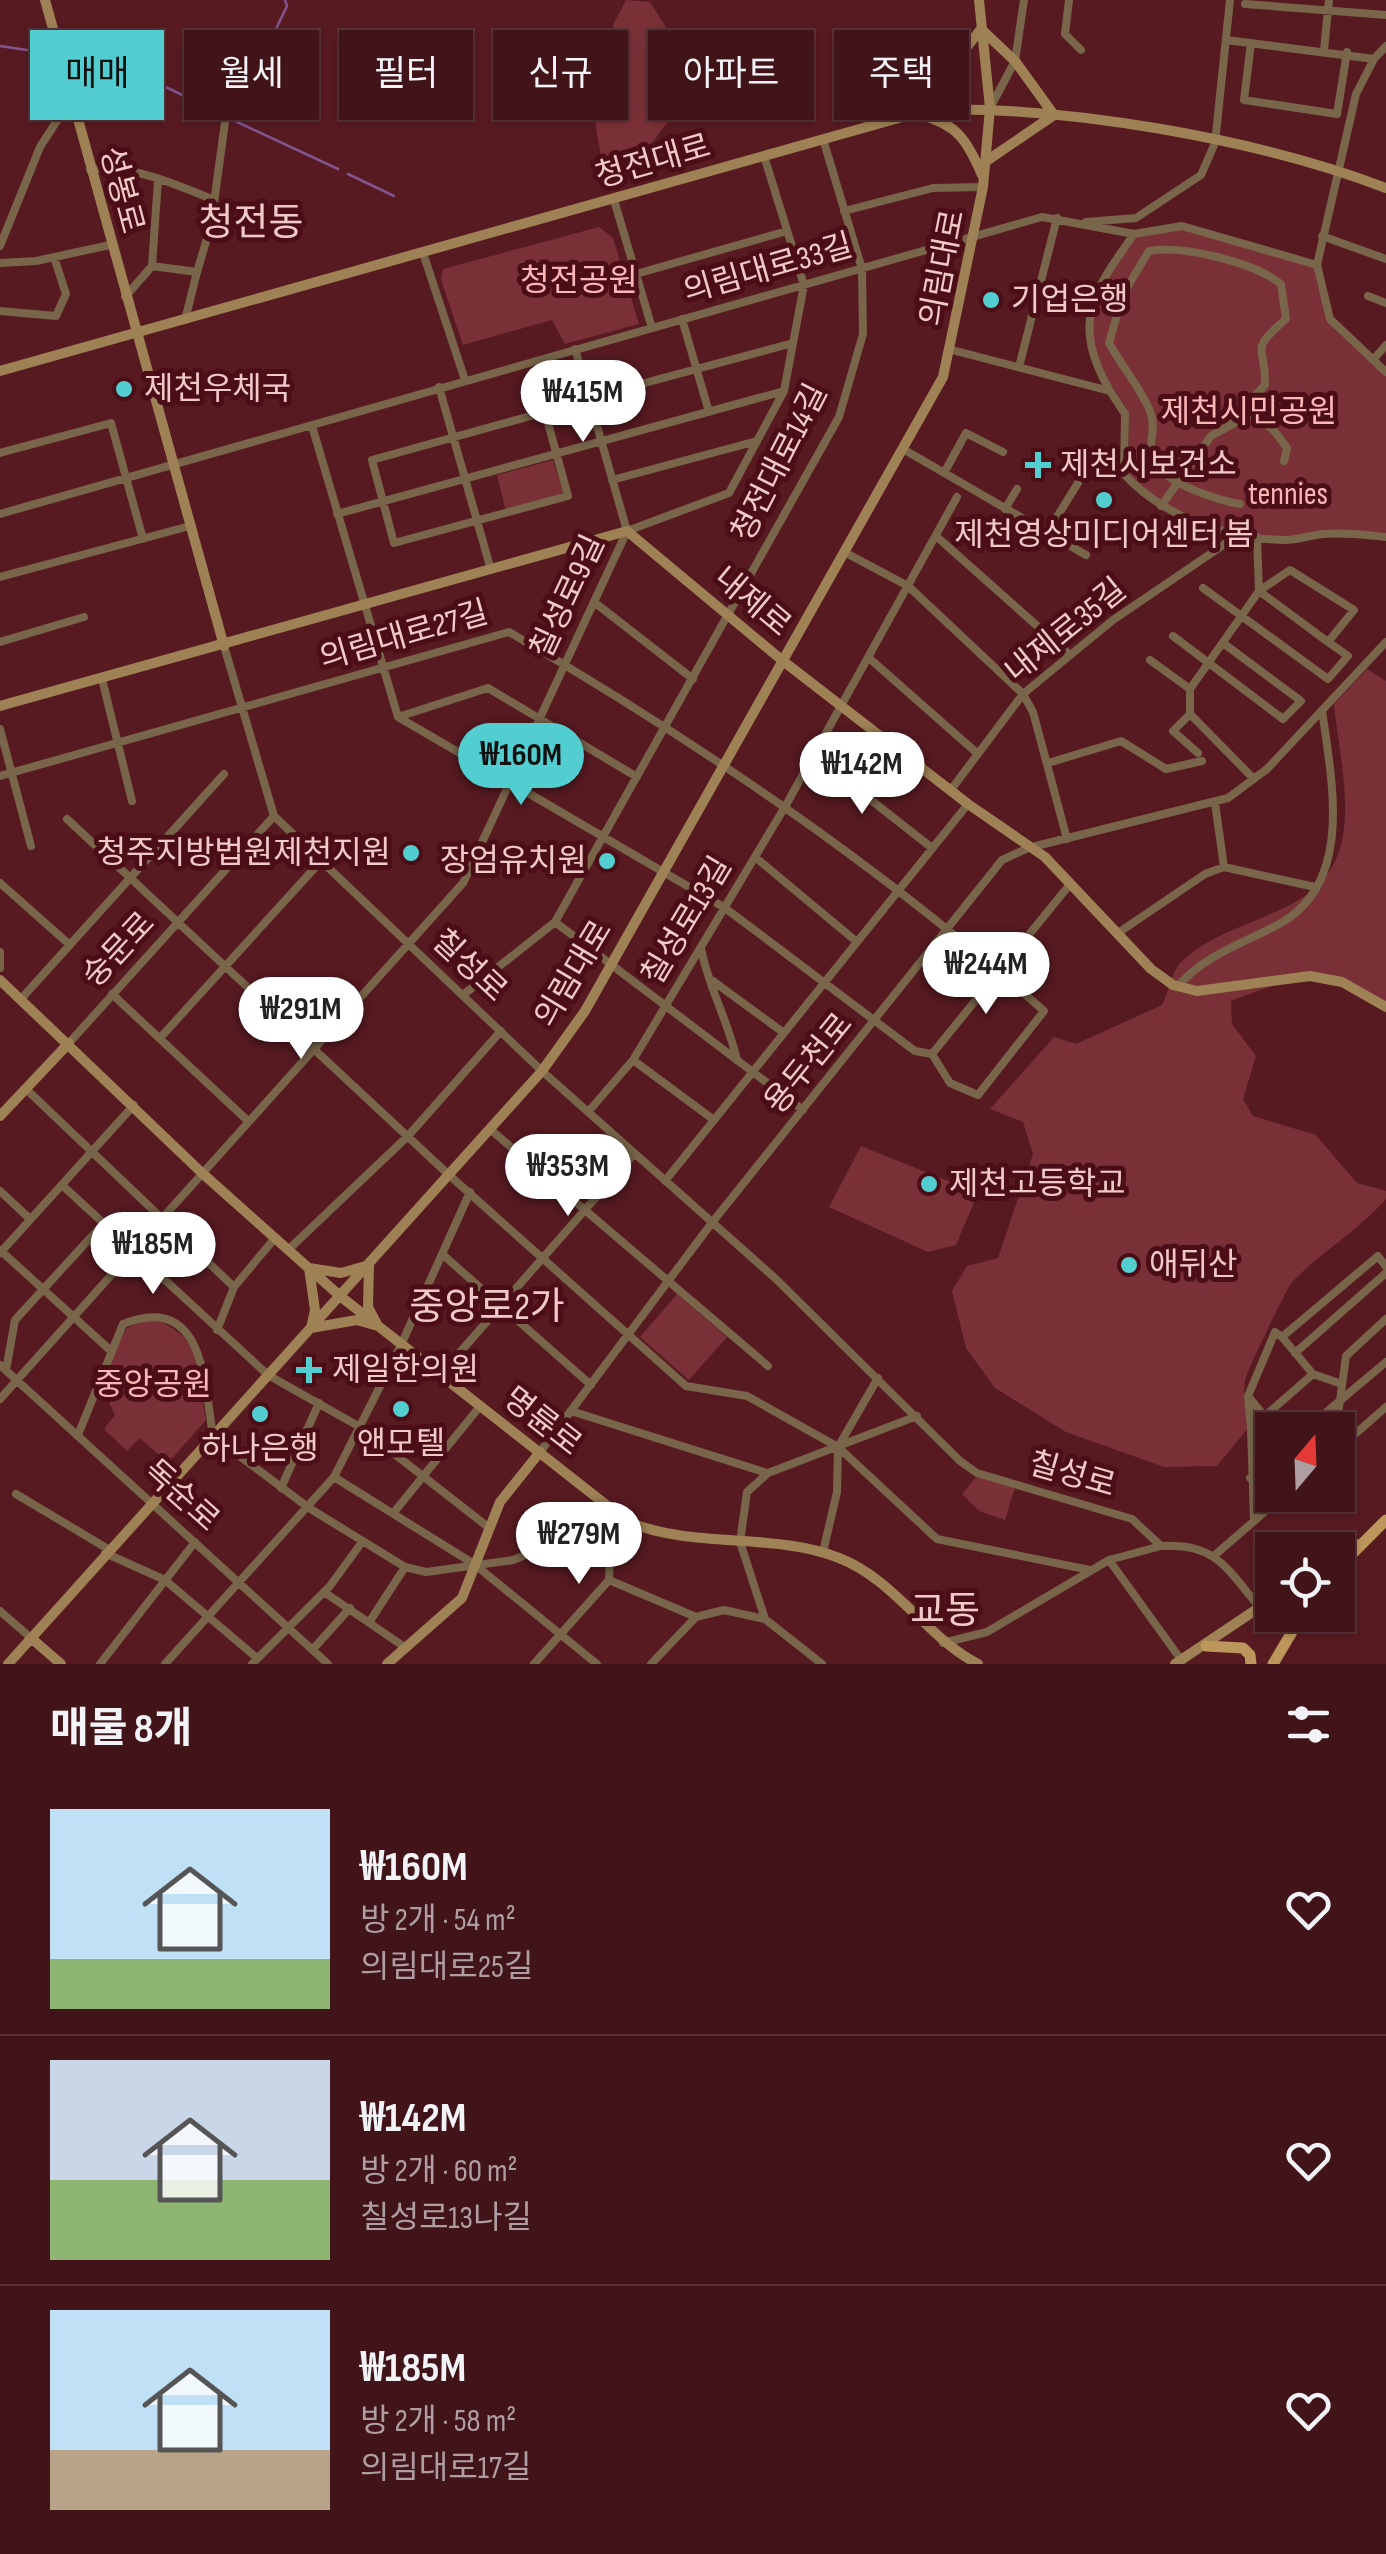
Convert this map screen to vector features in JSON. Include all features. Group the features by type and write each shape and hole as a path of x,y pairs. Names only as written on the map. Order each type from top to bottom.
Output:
{"main road":[{"path":"1355,1549 1386,1520"},
{"path":"1273,1664 1292,1632"},
{"path":"1206,1646 1243,1648 1250,1655 1251,1664"}],"street":[{"name":"성봉로","path":"45,0 53,30"},
{"name":"의림대로","path":"8,1664 542,1072 611,966 932,401 952,350 984,183 990,108 978,0"},
{"path":"990,108 1015,61 1024,0"},
{"path":"1069,0 1065,34 1081,50"},
{"path":"1076,223 1136,218 1202,175 1216,143 1230,0"},
{"path":"1245,4 1328,5 1386,16"},
{"path":"1324,50 1328,5"},
{"path":"969,44 981,29 1015,61 1054,115 985,162"},
{"path":"1226,40 1347,52 1374,59"},
{"path":"1250,43 1244,100 1337,114 1347,52"},
{"path":"1386,46 1374,59 1356,94 1318,265 1330,319 1386,372"},
{"name":"청전대로","path":"969,110 1054,115 1216,143 1341,171 1386,188"},
{"path":"0,246 40,146 57,120"},
{"name":"성봉로","path":"77,120 135,334"},
{"name":"청전대로","path":"0,371 891,120"},
{"path":"941,120 961,133 984,183"},
{"path":"184,320 214,200 225,122"},
{"name":"청전대로14길","path":"555,922 838,418 863,334 862,269 823,138"},
{"path":"0,706 627,530 729,493 784,391 804,285 764,156"},
{"path":"90,170 102,166 214,200"},
{"path":"125,297 152,266 158,180"},
{"name":"의림대로","path":"844,212 933,188 984,183"},
{"path":"614,200 652,328"},
{"name":"의림대로33길","path":"0,514 439,387 975,240 1038,218 1057,218"},
{"path":"1019,368 1057,218 1134,234 1182,226 1318,265"},
{"path":"636,274 787,231"},
{"path":"1134,234 1097,291 1087,327 1094,364 1125,414 1124,474 1161,506 1238,535 1288,540 1342,533 1386,537"},
{"path":"1322,236 1386,259"},
{"path":"0,263 110,245"},
{"path":"1228,425 1265,385 1258,350 1264,338 1286,318 1281,284 1260,272 1174,246 1149,251 1123,294 1109,343 1149,407 1156,430 1151,455 1155,465 1210,499 1240,504"},
{"path":"423,253 465,380"},
{"path":"0,310 56,316 66,294 54,257"},
{"path":"152,266 197,272"},
{"path":"1368,296 1386,302"},
{"path":"682,319 709,412"},
{"name":"칠성로","path":"135,334 274,816 542,1072 776,1279 977,1473 1132,1519 1161,1546 1184,1544 1215,1555"},
{"path":"589,398 793,343"},
{"path":"1372,360 1386,345"},
{"path":"575,349 627,530"},
{"path":"952,350 1110,390"},
{"path":"439,387 490,570"},
{"path":"337,514 784,391"},
{"path":"546,412 558,454 568,496 394,543 372,460 546,412"},
{"path":"1161,506 1211,436 1250,415 1267,422 1287,448 1284,462"},
{"path":"0,453 111,423 144,539"},
{"path":"312,426 398,716 725,908 874,1024 915,1051 932,1054 1071,883"},
{"path":"944,473 966,433 1003,452"},
{"path":"612,480 758,440"},
{"path":"903,449 1086,556"},
{"path":"1047,533 1094,457"},
{"path":"1005,509 1016,489"},
{"name":"칠성로13길","path":"588,1112 633,1060 725,908 815,756 957,496"},
{"path":"0,577 190,526"},
{"name":"내제로","path":"627,530 783,660 1071,883 1152,969 1177,986"},
{"name":"칠성로9길","path":"0,1399 463,883 627,530"},
{"name":"내제로35길","path":"950,791 1023,694 1112,620 1238,535"},
{"path":"936,536 1070,655"},
{"path":"1203,588 1328,679 1348,656 1260,591 1257,537"},
{"path":"846,553 908,586 1023,694 1048,763 1068,839"},
{"path":"1048,763 1120,741 1166,769 1200,757 1174,731 1190,714 1190,689 1260,591 1290,570 1354,610 1328,642"},
{"path":"594,602 692,679"},
{"path":"0,642 84,617"},
{"name":"의림대로27길","path":"0,776 509,632 726,764 786,806 948,929 1044,1011 978,1095 950,1082 932,1054"},
{"path":"1173,636 1284,718 1301,700 1222,643"},
{"name":"용두천로","path":"387,1664 462,1598 500,1502 712,1224 1002,860 1028,848 1215,803 1254,779 1386,642"},
{"path":"869,658 978,754"},
{"path":"1150,660 1190,689"},
{"path":"102,679 132,801"},
{"path":"398,716 488,688 637,777"},
{"path":"1177,986 1212,955 1294,913 1315,886 1334,836 1322,710"},
{"path":"1190,714 1254,779"},
{"path":"0,728 31,846"},
{"path":"815,756 932,848"},
{"path":"20,999 224,774"},
{"path":"1215,803 1224,866"},
{"path":"664,1182 968,804"},
{"name":"숭문로","path":"0,1116 274,816"},
{"path":"67,819 408,1136 686,1386 748,1396 838,1447 937,1539 1090,1570"},
{"path":"755,857 857,942"},
{"path":"160,1038 321,861"},
{"path":"1118,933 1204,874 1224,866 1315,886"},
{"path":"0,883 70,945"},
{"path":"464,996 555,922 803,1110"},
{"path":"701,948 709,978 727,1017 737,1060"},
{"path":"0,952 0,968"},
{"path":"1177,986 1197,991 1310,976 1342,982 1386,1007"},
{"path":"709,978 784,1034"},
{"name":"명륜로","path":"0,980 202,1173 340,1296 612,1511 628,1522 657,1531 823,1552 869,1574 943,1643 978,1664"},
{"path":"112,994 248,1122"},
{"path":"288,1250 408,1136 501,1031"},
{"path":"633,1060 714,1120"},
{"path":"26,1090 234,1287"},
{"path":"110,1350 1,1252 134,1106"},
{"path":"490,1130 768,1366"},
{"path":"440,1374 634,1154"},
{"path":"62,1185 268,1375 360,1427 488,1527"},
{"path":"0,1191 30,1220"},
{"path":"166,1664 334,1477 402,1345 470,1192"},
{"path":"3,1368 15,1320 104,1224"},
{"path":"217,1330 234,1287 274,1238"},
{"path":"442,1254 591,1384"},
{"path":"1282,1337 1380,1257 1386,1270 1295,1353"},
{"path":"369,1265 368,1307 378,1326 346,1320 311,1328 315,1310 309,1268 342,1273 369,1265"},
{"path":"78,1435 123,1324 147,1314 178,1324 194,1338 213,1436 310,1508 406,1567 426,1572 514,1560 587,1530 612,1511"},
{"path":"1338,1412 1347,1353 1384,1324"},
{"path":"1254,1521 1248,1396 1275,1332 1312,1374 1342,1384"},
{"path":"1326,1412 1386,1362"},
{"name":"독순로","path":"3,1368 328,1664"},
{"path":"1270,1412 1312,1374"},
{"path":"823,1552 837,1492 838,1447 878,1378"},
{"path":"1248,1396 1260,1412"},
{"path":"281,1488 319,1403"},
{"path":"395,1511 480,1405"},
{"path":"1355,1434 1386,1407"},
{"path":"571,1411 768,1473"},
{"path":"765,1619 740,1542 747,1492 768,1473 917,1416"},
{"path":"1252,1428 1255,1425"},
{"path":"1250,1478 1255,1473"},
{"path":"334,1477 395,1511 474,1564 597,1664"},
{"path":"16,1494 107,1551 165,1580 210,1615 255,1661 291,1629 362,1542"},
{"path":"534,1664 610,1580 612,1511"},
{"path":"1255,1602 1215,1555 1264,1512"},
{"path":"100,1664 195,1542"},
{"path":"1355,1546 1361,1542"},
{"path":"943,1643 987,1632 1109,1560 1161,1546"},
{"path":"1109,1560 1178,1663 1255,1612"},
{"path":"370,1622 406,1567"},
{"path":"610,1580 696,1617"},
{"path":"324,1592 406,1648"},
{"path":"314,1648 350,1608"},
{"path":"651,1664 696,1617 724,1610 765,1619 822,1664"},
{"path":"0,1612 62,1664"}],"green space":[{"path":"626,0 650,2 667,29 648,30 648,120 669,120 631,172 604,176 595,120 628,120 628,30 612,30"},
{"name":"청전공원","path":"599,227 613,238 639,324 565,344 552,320 463,345 441,280 443,269"},
{"name":"제천시민공원","path":"1182,229 1314,267 1330,317 1358,351 1386,376 1386,534 1280,536 1217,529 1187,518 1157,499 1127,471 1128,416 1098,363 1093,344 1095,311 1108,280 1137,236"},
{"path":"553,460 564,496 506,512 497,475"},
{"path":"1367,669 1386,681 1386,1007 1343,986 1310,980 1276,985 1231,1001 1232,1024 1256,1056 1243,1099 1253,1116 1316,1135 1357,1183 1386,1191 1386,1199 1292,1282 1245,1380 1249,1427 1217,1466 1164,1467 1066,1432 995,1388 966,1348 952,1291 967,1266 998,1258 1033,1154 1023,1122 990,1109 1054,1037 1076,1044 1162,1005 1177,967 1202,946 1299,900 1319,884 1334,864 1345,820 1334,704"},
{"path":"861,1146 978,1193 956,1245 928,1252 829,1207"},
{"path":"677,1294 727,1337 689,1380 640,1337"},
{"name":"중앙공원","path":"151,1318 169,1326 190,1346 199,1371 206,1420 168,1463 140,1438 127,1451 104,1429 115,1415 106,1390 106,1370 127,1328"},
{"path":"976,1477 1015,1487 1005,1520 979,1511 962,1494"}],"waterway":[{"path":"276,30 287,6 285,0"},
{"path":"0,46 30,50"},
{"path":"164,86 184,96"},
{"path":"235,121 338,169"},
{"path":"348,174 394,196"}],"place":[{"name":"기업은행","path":"991,300"},
{"name":"제천우체국","path":"124,389"},
{"name":"제천시보건소","path":"1038,465"},
{"name":"제천영상미디어센터 봄","path":"1104,500"},
{"name":"청주지방법원제천지원","path":"411,853"},
{"name":"장엄유치원","path":"607,861"},
{"name":"제천고등학교","path":"929,1184"},
{"name":"애뒤산","path":"1129,1265"},
{"name":"제일한의원","path":"309,1370"},
{"name":"앤모텔","path":"401,1409"},
{"name":"하나은행","path":"260,1414"}],"district":[{"name":"청전동","path":"251,223"},
{"name":"중앙로2가","path":"487,1307"},
{"name":"교동","path":"945,1611"}],"park label":[{"name":"tennies","path":"1288,494"}]}
